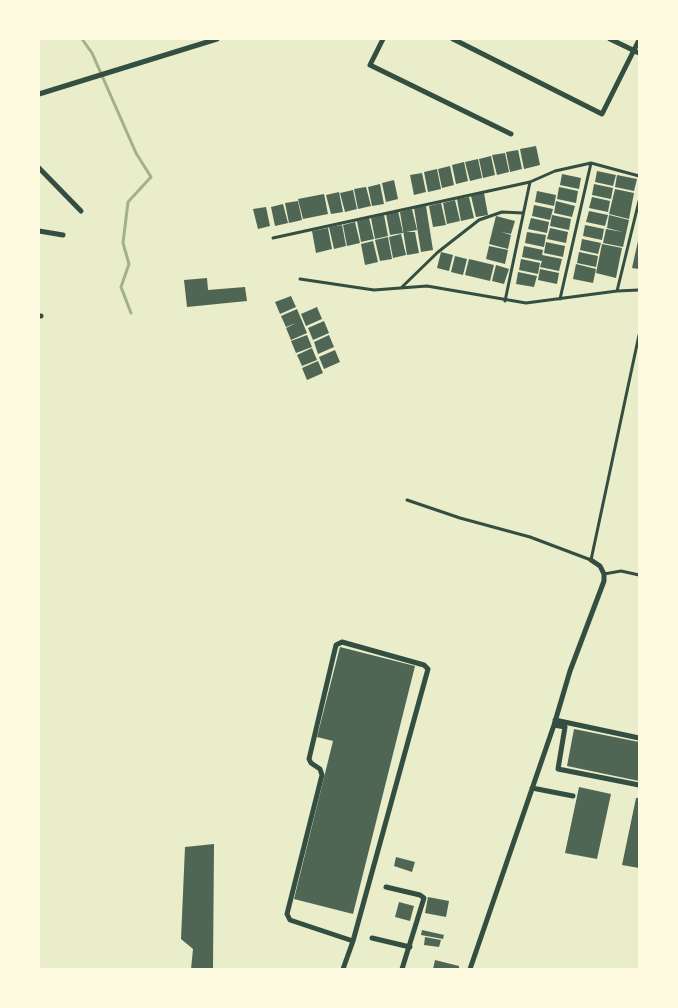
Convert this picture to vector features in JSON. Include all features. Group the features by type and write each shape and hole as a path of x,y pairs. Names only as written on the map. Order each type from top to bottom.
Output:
{"street":[{"path":"39,94 217,39"},
{"path":"383,39 370,65 512,134"},
{"path":"453,39 602,114 636,51 639,40"},
{"path":"610,39 636,51"},
{"path":"39,168 81,211"},
{"path":"39,231 63,236"},
{"path":"470,969 555,722 570,671 604,581 604,574 600,566 591,560"},
{"path":"344,969 353,941 428,669 424,665 342,642 336,645 309,759 320,770 322,776 287,914 290,920 353,941"},
{"path":"555,722 639,738"},
{"path":"565,725 558,769 639,785"},
{"path":"532,788 573,796"},
{"path":"386,887 424,898 402,969"},
{"path":"372,938 410,947"}],"lane":[{"path":"273,238 530,182 555,171 591,163 639,176"},
{"path":"560,299 591,163"},
{"path":"505,301 530,182"},
{"path":"617,291 639,201"},
{"path":"401,289 438,252 479,220 502,213 523,213"},
{"path":"300,279 374,290 427,285 526,303 639,290"},
{"path":"407,500 460,518 530,537 591,560 639,335"},
{"path":"604,574 621,571 639,575"}],"building":[{"path":"536,146 540,165 524,169 520,149"},
{"path":"518,150 522,169 510,172 506,152"},
{"path":"505,153 509,172 497,175 492,155"},
{"path":"491,156 495,175 483,178 479,159"},
{"path":"478,159 482,178 470,181 465,162"},
{"path":"464,162 468,181 456,184 452,165"},
{"path":"450,166 454,185 442,188 438,169"},
{"path":"437,169 441,189 428,192 424,172"},
{"path":"597,171 616,175 613,186 595,182"},
{"path":"422,173 426,192 414,195 410,175"},
{"path":"562,174 581,178 579,189 560,185"},
{"path":"617,175 637,179 634,191 615,187"},
{"path":"394,180 398,199 386,202 382,183"},
{"path":"380,184 384,204 372,206 368,187"},
{"path":"594,184 613,188 611,199 592,195"},
{"path":"366,187 371,206 358,209 354,189"},
{"path":"559,187 578,191 576,203 557,199"},
{"path":"615,189 634,193 629,219 609,214"},
{"path":"353,190 357,209 345,212 340,193"},
{"path":"537,191 556,195 554,206 535,202"},
{"path":"339,192 343,212 331,214 326,195"},
{"path":"484,193 488,215 476,217 471,196"},
{"path":"324,194 328,214 303,219 298,199"},
{"path":"469,197 474,218 461,221 457,199"},
{"path":"592,197 610,201 608,212 589,208"},
{"path":"455,200 460,221 447,224 443,203"},
{"path":"298,201 302,220 289,223 285,203"},
{"path":"556,201 575,206 572,217 554,213"},
{"path":"441,203 446,225 433,227 429,206"},
{"path":"283,204 288,223 275,226 271,207"},
{"path":"534,205 553,209 550,220 532,216"},
{"path":"426,206 433,250 421,252 414,208"},
{"path":"266,207 270,226 258,229 253,209"},
{"path":"412,209 417,230 406,232 415,232 419,253 407,255 400,212"},
{"path":"398,211 403,233 390,235 386,214"},
{"path":"589,211 608,215 605,226 586,222"},
{"path":"384,215 388,236 375,239 371,218"},
{"path":"552,215 571,219 569,230 550,226"},
{"path":"609,215 629,220 623,247 603,243 606,229 623,232 607,228"},
{"path":"496,216 515,221 511,234 501,232 511,235 508,249 489,244"},
{"path":"369,218 374,239 361,242 357,221"},
{"path":"531,218 549,222 547,233 528,229"},
{"path":"355,222 360,243 347,246 343,225"},
{"path":"342,225 346,246 334,249 329,227"},
{"path":"585,225 604,229 602,240 583,236"},
{"path":"328,228 332,249 316,253 312,231"},
{"path":"550,228 568,232 566,243 547,239"},
{"path":"527,232 546,235 544,247 525,243"},
{"path":"401,234 406,255 393,258 389,237"},
{"path":"388,237 392,259 380,261 375,240"},
{"path":"582,239 601,243 598,254 580,250"},
{"path":"373,241 378,262 365,265 361,244"},
{"path":"639,241 639,269 632,268"},
{"path":"546,242 565,246 563,257 544,253"},
{"path":"602,244 622,248 616,278 596,273"},
{"path":"489,246 508,250 505,264 486,259"},
{"path":"524,246 543,250 542,255 562,259 559,271 540,267 542,261 522,257"},
{"path":"441,252 453,255 449,271 437,268"},
{"path":"579,252 598,256 596,267 577,263"},
{"path":"455,256 467,259 463,275 451,272"},
{"path":"469,259 494,265 490,281 465,275"},
{"path":"521,259 540,263 538,274 519,270"},
{"path":"576,264 596,269 593,283 573,279"},
{"path":"496,265 509,269 504,284 492,281"},
{"path":"540,269 559,273 557,284 538,280"},
{"path":"518,272 537,276 534,287 516,284"},
{"path":"207,278 208,290 245,287 247,301 187,307 184,280"},
{"path":"291,296 296,307 280,314 275,302"},
{"path":"317,307 322,319 306,326 301,314"},
{"path":"297,309 307,333 291,340 286,328 296,323 286,327 281,316"},
{"path":"324,321 329,333 313,340 308,328"},
{"path":"307,335 312,347 296,353 291,341"},
{"path":"329,335 334,347 318,354 314,342"},
{"path":"312,348 317,360 302,366 297,355"},
{"path":"335,350 340,362 324,369 319,357"},
{"path":"318,361 323,373 307,380 302,368"},
{"path":"340,647 415,666 353,914 294,899 333,741 317,737"},
{"path":"574,729 639,742 639,781 567,766"},
{"path":"579,787 611,794 597,859 565,853"},
{"path":"636,798 639,798 639,868 622,865"},
{"path":"214,844 213,969 191,969 193,949 181,939 185,847"},
{"path":"396,857 415,862 412,872 394,866"},
{"path":"428,897 449,901 446,917 425,913"},
{"path":"399,902 414,906 410,921 395,917"},
{"path":"422,930 444,935 443,939 421,935"},
{"path":"425,937 441,940 439,947 424,945"},
{"path":"435,960 459,966 459,969 433,969"}],"waterway":[{"path":"82,39 92,53 136,153 151,177 128,202 123,243 129,264 121,287 131,313"}]}
